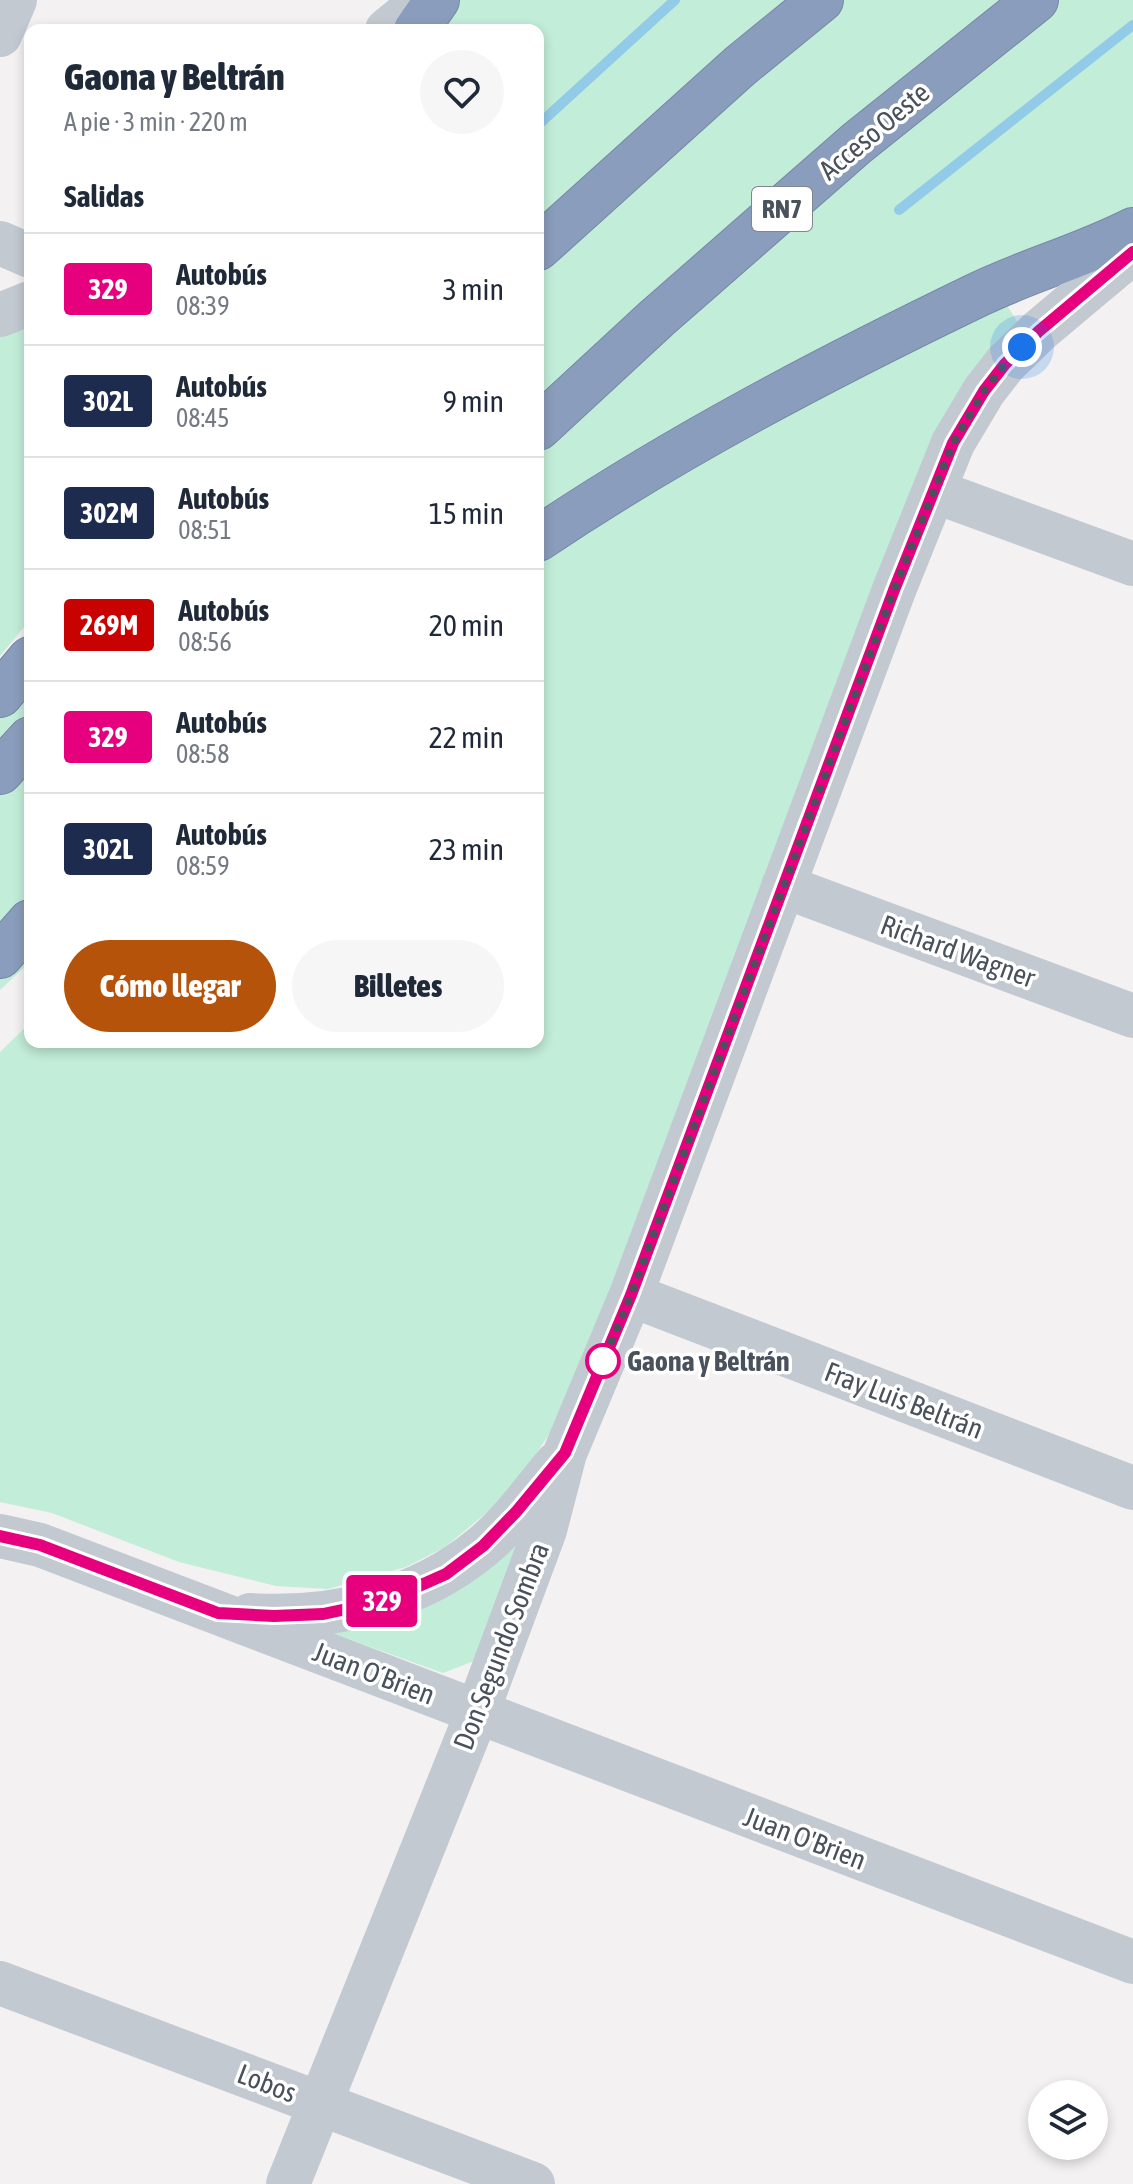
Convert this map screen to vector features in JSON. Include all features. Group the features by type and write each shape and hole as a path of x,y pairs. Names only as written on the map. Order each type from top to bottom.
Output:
{"highway":[{"path":"420,24 437,0"},
{"path":"544,243 740,66 821,0"},
{"name":"Acceso Oeste","path":"544,422 657,318 857,143 1036,0"},
{"path":"544,535 668,459 795,387 979,294 1133,230"},
{"path":"0,695 24,666"},
{"path":"0,772 24,746"},
{"path":"0,956 24,929"},
{"path":"0,990 24,968"}],"street":[{"path":"0,35 15,0"},
{"path":"394,24 424,0"},
{"path":"0,243 24,253"},
{"name":"Don Segundo Sombra","path":"288,2184 477,1713 545,1530 565,1453 631,1295 783,886 953,443 984,391 1005,364 1039,331 1133,252"},
{"path":"0,315 24,305"},
{"path":"934,491 1133,564"},
{"name":"Richard Wagner","path":"783,886 1133,1016"},
{"name":"Fray Luis Beltrán","path":"631,1295 1133,1488"},
{"path":"218,1613 274,1616 323,1614 385,1601 446,1574 483,1546 565,1453"},
{"name":"Juan O´Brien","path":"0,1536 40,1545 477,1713"},
{"name":"Juan O'Brien","path":"477,1713 1133,1962"},
{"name":"Lobos","path":"0,1983 533,2184"}],"green space":[{"path":"437,0 1133,0 1133,230 544,536 544,24 420,24"},
{"path":"1004,301 1022,329 577,1387 508,1495 445,1547 406,1567 328,1589 276,1586 179,1562 52,1513 0,1502 0,1052 24,1029 24,1048 544,1048 544,556 740,433"},
{"path":"24,323 24,627 0,656 0,334"},
{"path":"24,666 24,968 0,990 0,695"},
{"path":"516,1546 474,1661 443,1673 323,1630 470,1581"}],"waterway":[{"path":"544,120 675,0"},
{"path":"899,210 1133,25"}],"bus line":[{"name":"329","path":"0,1536 40,1545 218,1613 274,1616 323,1614 385,1601 446,1574 483,1546 516,1512 565,1453 631,1295 894,590 953,443 984,391 1005,364 1039,331 1133,252"}],"place":[{"name":"Gaona y Beltrán","path":"603,1361"}],"route":[{"path":"603,1361 599,1371 631,1295 894,590 953,443 984,391 1022,347"}]}
